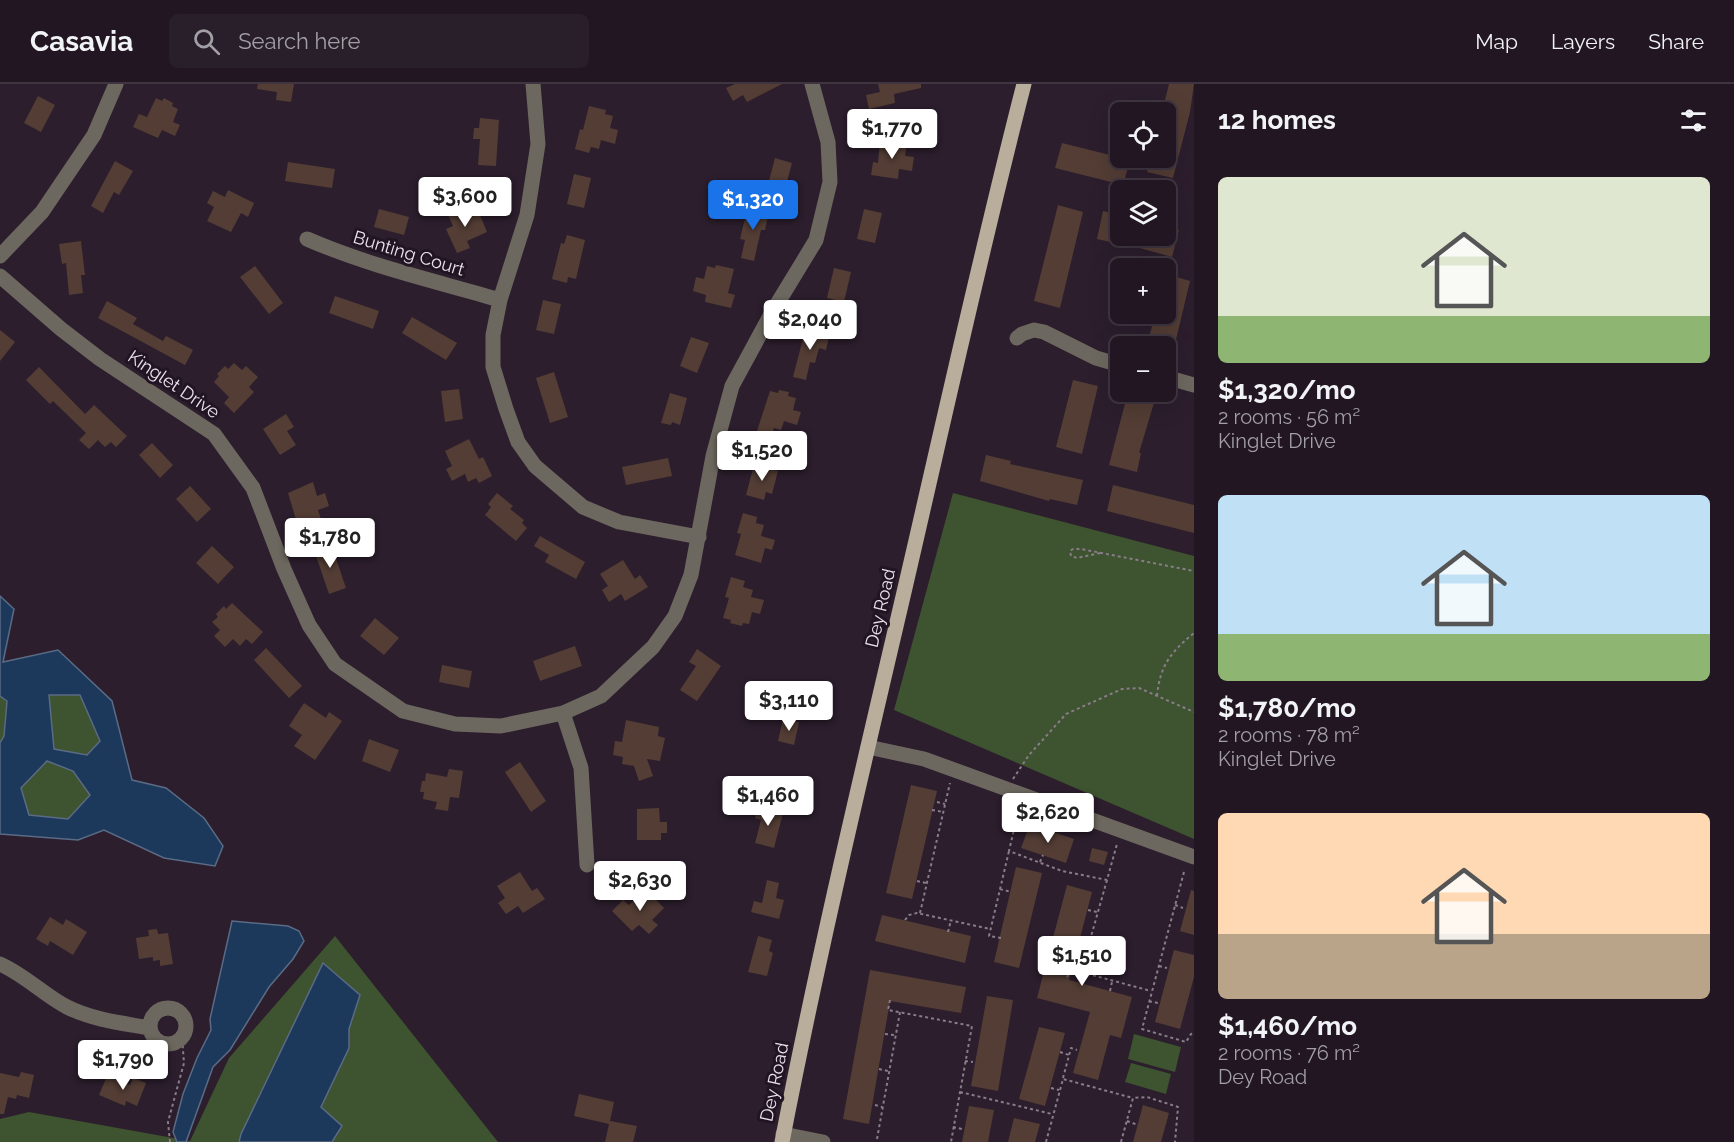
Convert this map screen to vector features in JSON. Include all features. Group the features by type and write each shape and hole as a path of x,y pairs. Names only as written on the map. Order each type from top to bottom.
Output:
{"main road":[{"name":"Dey Road","path":"782,1138 816,975 868,747 1024,84"}],"street":[{"path":"0,256 42,212 94,135 116,84"},
{"path":"533,84 537,156 527,215 500,300 493,335 493,367 506,410 518,442 535,466 583,507 619,522 699,537"},
{"name":"Kinglet Drive","path":"0,276 61,329 100,359 214,434 253,488 284,569 309,625 335,664 403,711 455,724 501,726 563,713 601,696 653,647 675,616 691,574 713,456 732,386 771,314 816,240 830,182 828,142 812,84"},
{"name":"Bunting Court","path":"307,239 333,251 391,271 500,300"},
{"path":"1017,338 1034,330 1044,332 1110,363"},
{"path":"1176,380 1194,385"},
{"path":"563,713 581,768 587,865"},
{"path":"868,747 924,759 1194,857"},
{"path":"0,964 16,972 66,1006 101,1020 150,1028"},
{"path":"171,1008 182,1014 185,1019 186,1026 182,1038 176,1043 164,1044 155,1040 150,1028 152,1016 162,1009 171,1008"},
{"path":"782,1138 823,1142"}],"path":[{"path":"1100,553 1077,558 1071,556 1070,551 1081,549 1194,571"},
{"path":"1157,696 1158,683 1164,665 1176,649 1194,633"},
{"path":"1000,938 989,936 1009,851 1015,791 1029,755 1066,714 1122,689 1138,688 1194,712"},
{"path":"920,913 953,769"},
{"path":"937,802 945,804"},
{"path":"932,810 943,812"},
{"path":"1081,972 1121,829"},
{"path":"1009,851 1062,871 1107,879"},
{"path":"1040,862 1043,855"},
{"path":"1184,872 1142,1029 1186,1042 1194,1034"},
{"path":"917,880 926,883"},
{"path":"1000,889 1011,892"},
{"path":"1175,905 1183,908"},
{"path":"1088,910 1098,912"},
{"path":"905,920 909,915 920,913 990,930"},
{"path":"948,932 951,920"},
{"path":"1077,945 1088,948"},
{"path":"1159,966 1167,968"},
{"path":"1067,977 1070,972 1081,972 1152,991"},
{"path":"1110,991 1113,980"},
{"path":"890,1000 888,1010 972,1026 951,1142"},
{"path":"1149,1001 1158,1003"},
{"path":"877,1139 900,1012"},
{"path":"885,1034 896,1035"},
{"path":"170,1142 168,1122 184,1064 182,1038"},
{"path":"1046,1142 1071,1048 1077,1050"},
{"path":"1060,1052 1070,1055"},
{"path":"965,1061 973,1062"},
{"path":"879,1069 889,1071"},
{"path":"1063,1079 1133,1098 1147,1097 1178,1107 1175,1142"},
{"path":"1050,1088 1060,1090"},
{"path":"960,1092 1052,1114"},
{"path":"1121,1142 1133,1098"},
{"path":"874,1105 882,1107"},
{"path":"1127,1121 1138,1125"},
{"path":"953,1127 962,1129"}],"green space":[{"path":"953,493 1194,556 1194,839 894,710"},
{"path":"80,694 100,741 87,755 54,750 48,695"},
{"path":"0,696 7,700 4,736 0,743"},
{"path":"47,761 73,771 90,795 68,819 29,815 21,788"},
{"path":"335,936 498,1142 0,1142 0,1119 29,1112 190,1141 229,1058"},
{"path":"1134,1034 1181,1047 1175,1072 1128,1059"},
{"path":"1131,1063 1171,1074 1166,1094 1125,1082"}],"water":[{"path":"0,596 14,609 3,662 58,650 112,701 132,780 166,788 204,818 223,846 215,866 164,858 104,830 78,840 0,834 0,743 4,736 7,701 0,696","holes":["49,695 80,695 100,741 87,755 54,749","47,761 73,771 90,795 68,819 29,815 21,788"]},
{"path":"232,921 288,926 299,931 304,941 293,959 269,987 230,1050 213,1067 186,1142 177,1142 173,1132 183,1094 211,1030 210,1019"},
{"path":"323,963 360,995 349,1029 349,1048 321,1107 342,1126 332,1142 239,1142 241,1134"}],"building":[{"path":"258,84 294,84 291,102 276,100 277,92 257,89"},
{"path":"735,84 782,84 747,102 743,95 733,101 726,88"},
{"path":"878,84 921,84 921,88 894,94 895,103 869,109 866,95 880,92"},
{"path":"1169,84 1194,84 1190,112 1176,166 1176,102 1164,102"},
{"path":"38,96 55,105 41,132 24,123"},
{"path":"156,98 162,101 164,98 178,109 173,122 180,125 175,136 162,130 158,138 133,127 139,114 147,117"},
{"path":"589,106 606,110 605,114 613,116 610,128 618,130 615,144 601,140 599,149 591,147 589,153 575,149"},
{"path":"480,118 499,120 496,166 478,165 480,139 473,139 474,128 479,128"},
{"path":"888,138 907,143 905,156 914,157 912,171 899,169 898,179 871,175 873,162 878,163 880,141 888,142"},
{"path":"1062,143 1110,155 1110,168 1128,168 1124,180 1110,182 1055,168"},
{"path":"775,158 792,163 784,193 767,188"},
{"path":"115,161 133,171 119,195 114,192 103,213 91,206"},
{"path":"288,162 335,169 332,188 285,181"},
{"path":"1148,168 1176,168 1173,178 1147,172"},
{"path":"574,174 591,178 584,208 567,204"},
{"path":"228,190 254,203 248,217 241,213 231,232 207,221 214,207 207,203 213,191 225,197"},
{"path":"1058,205 1083,212 1060,308 1034,301"},
{"path":"748,206 769,211 765,230 761,230 754,261 741,258 745,240 740,239"},
{"path":"459,207 462,214 477,208 487,232 467,241 470,248 457,253 446,229 453,226 447,213"},
{"path":"379,209 409,217 404,235 374,227"},
{"path":"864,209 882,213 875,243 857,239"},
{"path":"1103,211 1110,213 1110,242 1097,239"},
{"path":"567,235 585,240 576,279 568,277 567,283 552,279 561,243 564,244"},
{"path":"81,241 85,275 81,275 83,293 69,295 66,263 62,264 59,244"},
{"path":"1133,246 1175,246 1172,257"},
{"path":"716,265 734,269 728,293 735,295 731,308 705,302 706,295 693,291 696,277 704,279 707,266 715,268"},
{"path":"255,266 283,303 269,314 240,277"},
{"path":"834,268 851,272 844,302 827,298"},
{"path":"1176,277 1190,281 1176,340 1176,336 1150,336 1152,324 1176,324"},
{"path":"335,296 379,311 373,329 329,313"},
{"path":"543,300 561,304 554,334 536,330"},
{"path":"107,301 137,318 133,324 163,341 166,336 193,350 185,365 98,318"},
{"path":"412,317 457,343 446,360 402,333"},
{"path":"806,327 830,333 826,350 819,348 815,363 810,362 806,380 793,377"},
{"path":"0,330 15,342 0,361"},
{"path":"691,337 709,343 697,373 680,366"},
{"path":"234,363 242,370 246,366 258,377 249,387 254,392 234,413 224,403 229,397 214,382 219,376 217,374 225,366 228,369"},
{"path":"39,367 85,414 94,405 127,436 116,447 111,442 105,447 98,440 89,449 79,440 86,433 53,401 50,404 26,380"},
{"path":"554,372 568,417 550,423 536,378"},
{"path":"1073,380 1098,386 1082,454 1056,447"},
{"path":"459,389 463,419 445,422 441,391"},
{"path":"779,390 789,392 788,396 796,398 793,410 801,412 797,425 784,421 781,430 774,428 772,435 757,431 770,391 778,393"},
{"path":"670,393 687,398 680,425 672,422 671,425 661,423"},
{"path":"1125,402 1154,402 1139,453 1141,453 1137,472 1109,465"},
{"path":"286,414 294,427 287,431 296,445 280,455 263,429"},
{"path":"469,439 479,459 483,457 492,476 479,483 476,478 468,482 465,474 452,481 446,469 452,466 445,451"},
{"path":"152,443 173,465 160,478 139,455"},
{"path":"986,455 1011,461 1010,464 1083,480 1077,505 1050,499 1049,501 980,481"},
{"path":"668,458 672,476 626,485 622,467"},
{"path":"754,465 778,471 772,494 766,492 764,500 746,495"},
{"path":"313,482 317,496 325,493 329,506 318,510 321,519 313,522 315,528 300,533 288,493"},
{"path":"1113,485 1194,505 1194,533 1107,511"},
{"path":"190,486 211,509 197,522 176,499"},
{"path":"497,493 513,506 510,509 524,520 522,523 527,528 516,541 485,515 491,507 488,504"},
{"path":"743,513 757,517 756,523 764,525 761,536 775,540 772,550 765,548 761,563 735,555 741,534 737,533"},
{"path":"540,536 585,562 576,579 545,562 549,555 534,546"},
{"path":"331,544 346,588 329,594 314,550"},
{"path":"212,546 234,567 218,584 196,563"},
{"path":"623,560 635,579 640,575 648,587 625,601 621,594 609,602 602,590 608,586 600,574"},
{"path":"731,577 745,581 743,587 753,590 751,597 764,600 760,614 752,612 749,624 743,623 742,626 730,623 731,620 723,618 729,598 725,597"},
{"path":"232,603 263,632 252,644 246,639 240,646 233,639 225,647 214,636 220,630 212,622 218,617 216,614 224,606 226,609"},
{"path":"375,618 399,638 384,655 360,636"},
{"path":"575,646 582,666 540,681 533,661"},
{"path":"266,648 302,686 289,698 254,660"},
{"path":"697,649 721,666 697,701 680,690 696,666 689,662"},
{"path":"442,665 472,671 469,688 439,682"},
{"path":"304,703 326,718 329,712 342,721 315,760 294,746 302,735 289,726"},
{"path":"783,719 799,722 794,745 778,741"},
{"path":"626,720 659,727 658,736 665,738 660,761 647,759 653,776 639,781 634,766 622,764 623,757 613,755 615,741 622,742"},
{"path":"369,739 399,750 390,772 362,761"},
{"path":"520,762 546,801 531,812 505,772"},
{"path":"449,769 463,771 459,798 450,797 448,811 435,809 437,802 423,799 424,792 420,792 422,781 425,781 426,773 447,777"},
{"path":"911,785 937,791 912,899 886,893"},
{"path":"757,807 783,813 774,848 755,843 761,820 755,818"},
{"path":"659,808 660,822 667,822 667,833 661,833 661,840 637,840 637,809"},
{"path":"1030,824 1074,839 1066,863 1021,848"},
{"path":"1092,848 1108,852 1104,865 1089,861"},
{"path":"1016,867 1042,873 1019,968 994,962"},
{"path":"520,872 532,891 537,888 545,899 523,913 518,906 506,914 498,903 505,898 497,886"},
{"path":"767,880 779,883 776,898 784,900 779,919 751,912 754,901 762,903"},
{"path":"1067,885 1092,892 1069,980 1132,997 1121,1038 1110,1035 1098,1080 1073,1073 1090,1012 1037,998"},
{"path":"645,889 664,908 652,920 658,925 649,934 639,925 632,931 612,911 623,900 629,905"},
{"path":"1191,890 1194,891 1194,935 1180,931"},
{"path":"882,915 971,936 965,963 875,941"},
{"path":"50,917 63,925 66,919 87,932 73,955 50,941 48,946 36,939"},
{"path":"157,929 158,934 168,933 173,964 160,966 160,960 153,961 153,957 139,959 136,938 149,936 148,930"},
{"path":"758,936 772,940 769,951 773,953 767,976 748,972"},
{"path":"1174,950 1194,955 1194,977 1180,1029 1155,1022"},
{"path":"870,970 966,987 961,1013 890,1001 869,1124 843,1119"},
{"path":"987,996 1013,1000 998,1091 971,1086"},
{"path":"1039,1027 1065,1033 1045,1106 1019,1099"},
{"path":"21,1072 34,1075 29,1098 17,1095 16,1099 8,1097 4,1114 0,1114 0,1073 19,1077"},
{"path":"107,1076 130,1085 133,1078 146,1083 137,1106 126,1101 125,1106 99,1095"},
{"path":"579,1094 614,1102 610,1121 637,1126 633,1142 605,1142 609,1124 574,1116"},
{"path":"1143,1105 1169,1113 1161,1142 1133,1142"},
{"path":"969,1106 994,1110 988,1142 962,1142"},
{"path":"1014,1118 1040,1124 1035,1142 1008,1142"}]}
